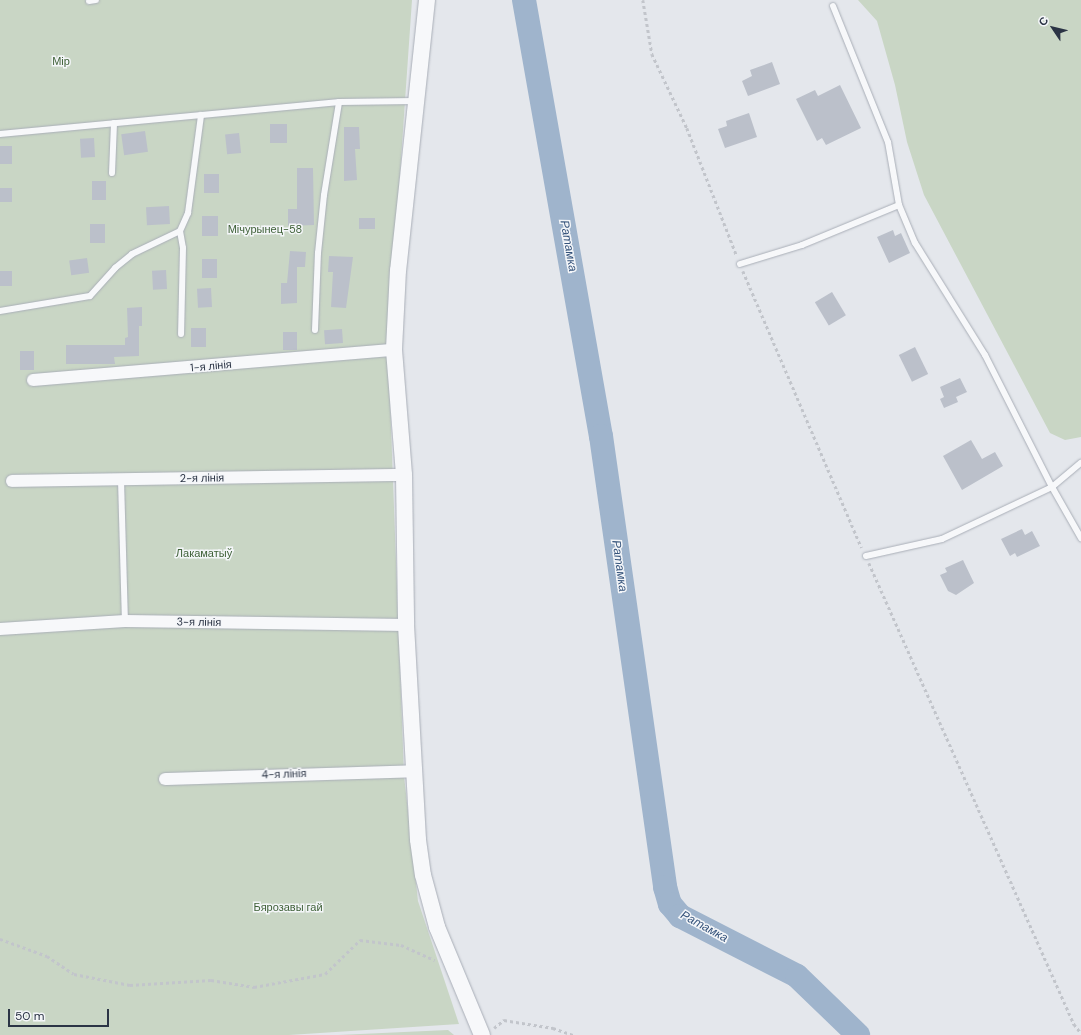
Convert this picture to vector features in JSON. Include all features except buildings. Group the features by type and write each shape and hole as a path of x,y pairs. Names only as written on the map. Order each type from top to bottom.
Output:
{"street":[{"path":"427,0 398,270 391,351 398,475 402,624 410,770 423,875 437,927 454,968 487,1032"},
{"name":"1-я лінія","path":"33,380 391,351"},
{"name":"2-я лінія","path":"12,481 398,475"},
{"name":"3-я лінія","path":"0,629 125,621 402,624"},
{"name":"4-я лінія","path":"165,779 410,770"}],"lane":[{"path":"89,1 96,0"},
{"path":"833,6 888,142 899,205 915,242 985,355 1052,487 1081,538"},
{"path":"0,134 340,102 417,102"},
{"path":"315,330 321,224 340,102"},
{"path":"181,334 183,248 180,231 188,213 201,115"},
{"path":"112,173 114,123"},
{"path":"740,264 802,245 899,205"},
{"path":"0,311 90,296 115,268 132,254 180,231"},
{"path":"866,556 942,540 1052,487 1081,463"},
{"path":"121,480 125,621"}],"path":[{"path":"643,0 652,54 687,128 740,264 866,556 1074,1024 1081,1033"},
{"path":"0,939 46,956 74,974 130,984 211,980 254,987 325,974 360,940 400,945 454,968"},
{"path":"487,1032 504,1020 553,1028 573,1035"}],"green space":[{"path":"0,0 412,0 388,347 404,776 418,901 459,1024 289,1035 0,1035"},
{"path":"858,0 1081,0 1081,437 1065,440 1050,433 924,195 907,142 895,85 877,21"},
{"path":"448,1030 454,1035 338,1035"}],"waterway":[{"name":"Ратамка","path":"524,0 601,436 665,887 670,904 680,916 797,976 858,1035"}],"park label":[{"name":"Мір","path":"61,61"},
{"name":"Мічурынец-58","path":"265,229"},
{"name":"Лакаматыў","path":"204,553"},
{"name":"Бярозавы гай","path":"288,907"}]}
